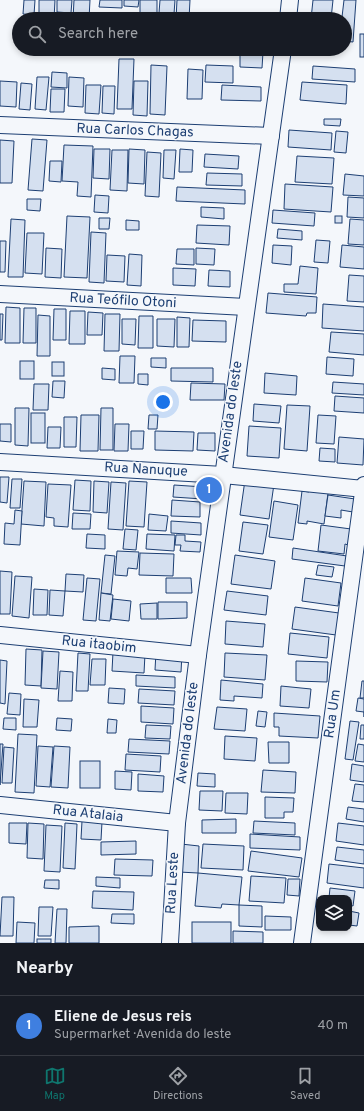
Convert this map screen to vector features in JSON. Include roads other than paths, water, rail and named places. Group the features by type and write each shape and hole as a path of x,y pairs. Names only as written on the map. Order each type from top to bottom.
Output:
{"street":[{"path":"289,12 290,0"},
{"name":"Avenida do leste","path":"177,823 198,655 282,56"},
{"name":"Rua Carlos Chagas","path":"0,126 271,136"},
{"name":"Rua Teófilo Otoni","path":"0,294 246,307"},
{"name":"Rua Nanuque","path":"0,462 223,474 364,488"},
{"name":"Rua Um","path":"302,943 364,488"},
{"name":"Rua itaobim","path":"0,635 198,655"},
{"name":"Rua Atalaia","path":"0,805 177,823"},
{"name":"Rua Leste","path":"170,943 177,823"}],"place":[{"name":"Eliene de Jesus reis","path":"209,490"}]}
